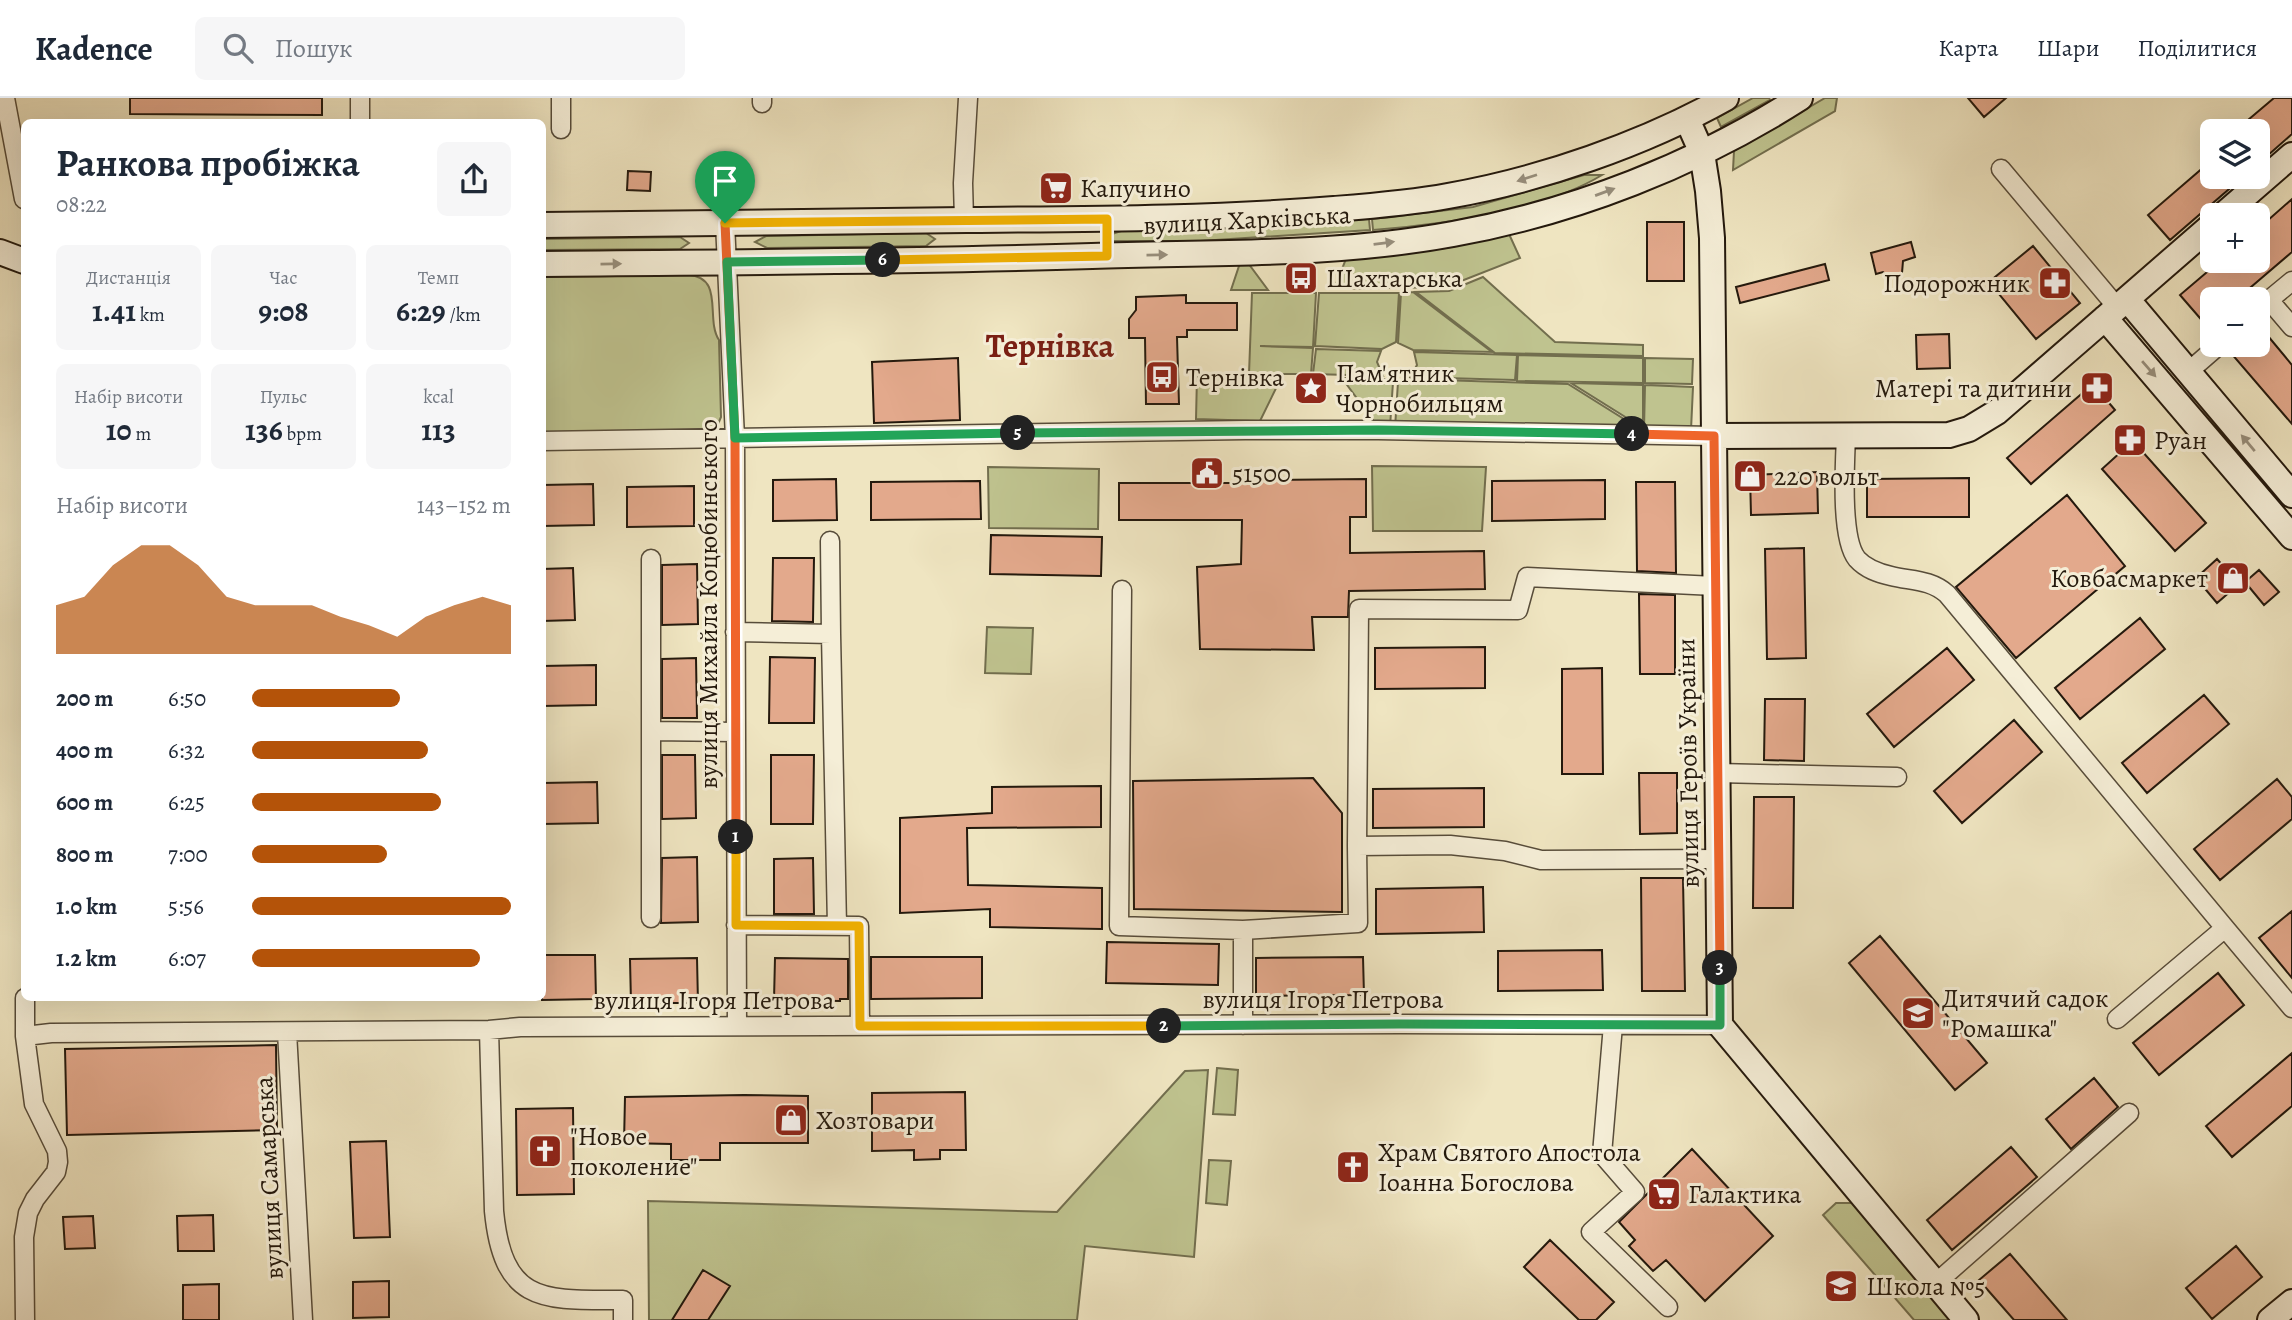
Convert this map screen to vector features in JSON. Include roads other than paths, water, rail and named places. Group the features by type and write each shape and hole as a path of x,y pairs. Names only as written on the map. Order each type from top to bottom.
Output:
{"street":[{"path":"5,98 21,183"},
{"path":"360,98 360,119"},
{"path":"561,98 562,129"},
{"path":"965,259 963,183 968,98"},
{"name":"вулиця Харківська","path":"546,225 1107,219 1276,214 1447,197 1517,181 1618,147 1687,120 1726,98"},
{"name":"вулиця Харківська","path":"546,264 1284,252 1451,235 1518,220 1585,200 1702,153 1800,98"},
{"name":"вулиця Героїв України","path":"1687,120 1702,153 1709,191 1712,238 1720,1025"},
{"path":"2237,203 2292,155"},
{"path":"2001,169 2116,308 2292,537"},
{"path":"1107,219 1107,256"},
{"name":"вулиця Михайла Коцюбинського","path":"725,223 735,438 737,1026"},
{"path":"546,441 1338,430 1714,436 1949,435 1969,429 1997,412 2200,235"},
{"path":"0,250 21,240"},
{"path":"0,250 21,260"},
{"path":"2270,299 2292,281"},
{"path":"2116,308 2188,372 2290,488 2265,505"},
{"path":"2270,310 2292,327"},
{"path":"2188,372 2205,357"},
{"path":"1846,435 1846,528 1853,553 1858,560 1866,568 1878,573 1928,583 1947,594 2292,1008"},
{"path":"830,541 837,926"},
{"path":"651,559 651,918"},
{"path":"1122,590 1119,926 1243,930 1358,923 1359,609 1518,610 1527,578 1715,586"},
{"path":"735,632 831,634"},
{"path":"651,731 735,732"},
{"path":"1717,773 1897,777"},
{"path":"1357,846 1450,845 1505,851 1541,860 1719,859"},
{"path":"736,925 859,926 860,1026"},
{"path":"2117,1018 2225,928"},
{"path":"1243,930 1243,1025"},
{"path":"25,1001 25,1037 34,1104 57,1151 58,1162 56,1172 34,1199 28,1213 24,1237 25,1320"},
{"path":"1613,1025 1602,1154 1635,1192 1591,1232 1668,1307"},
{"path":"1720,1025 1966,1320"},
{"name":"вулиця Ігоря Петрова","path":"25,1037 51,1033 489,1030 520,1027 1720,1025"},
{"path":"489,1030 494,1211 496,1236 503,1258 519,1282 546,1297 561,1300 623,1300 624,1320"},
{"name":"вулиця Самарська","path":"287,1032 303,1320"},
{"path":"1936,1283 2129,1113"},
{"path":"2270,1320 2292,1302"}],"place":[{"name":"Капучино","path":"1056,188"},
{"name":"Шахтарська","path":"1301,278"},
{"name":"Подорожник","path":"2055,283"},
{"name":"Тернівка","path":"1162,377"},
{"name":"Пам'ятник Чорнобильцям","path":"1311,388"},
{"name":"Матері та дитини","path":"2097,388"},
{"name":"Руан","path":"2130,440"},
{"name":"51500","path":"1207,473"},
{"name":"220 вольт","path":"1750,476"},
{"name":"Ковбасмаркет","path":"2233,578"},
{"name":"Дитячий садок \"Ромашка\"","path":"1918,1013"},
{"name":"Хозтовари","path":"791,1120"},
{"name":"\"Новое поколение\"","path":"545,1151"},
{"name":"Храм Святого Апостола Іоанна Богослова","path":"1353,1167"},
{"name":"Галактика","path":"1664,1194"},
{"name":"Школа №5","path":"1841,1286"}],"district":[{"name":"Тернівка","path":"1050,345"}]}
